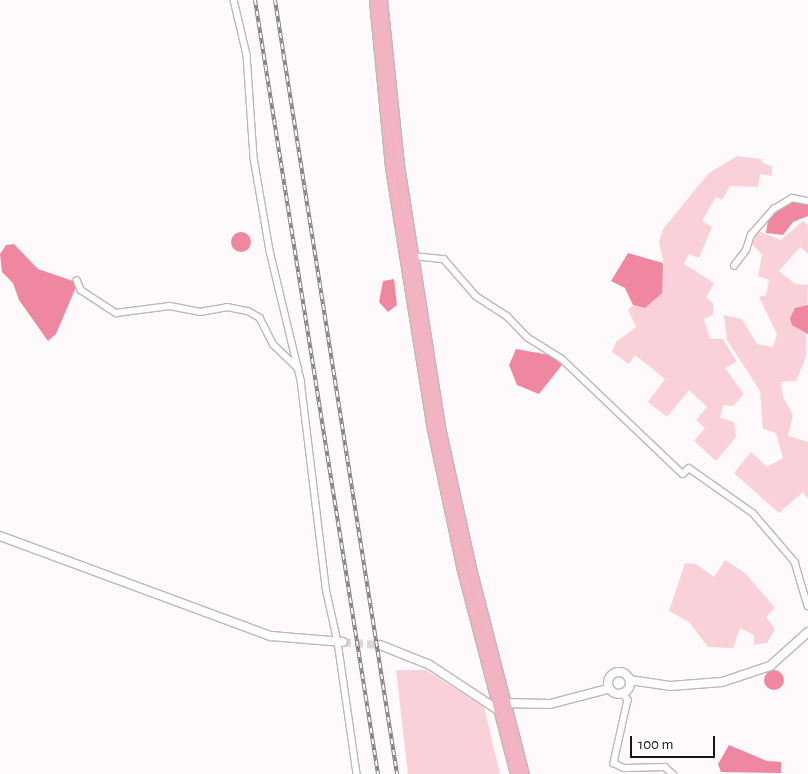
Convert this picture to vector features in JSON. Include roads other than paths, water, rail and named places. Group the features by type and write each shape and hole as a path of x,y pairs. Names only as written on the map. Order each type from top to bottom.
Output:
{"main road":[{"path":"374,0 390,166 425,389 454,536 501,707 524,774"},
{"path":"382,0 398,157 452,484 515,774"}],"street":[{"path":"234,0 247,55 254,158 266,233 298,369 327,597 341,642 357,774"},
{"path":"734,266 746,250 751,235 774,209 792,198 808,201"},
{"path":"413,256 444,259 476,296 507,316 527,337 560,358 683,474 689,468 753,513 795,562 808,606"},
{"path":"77,280 81,290 116,313 170,306 200,312 227,307 248,311 260,318 273,344 298,369"},
{"path":"0,536 271,636 341,642"},
{"path":"630,680 670,686 722,682 770,666 808,632"},
{"path":"380,645 418,658 501,707 550,704 607,689 618,671 630,674 630,680 622,692 614,694 607,689"},
{"path":"622,692 628,700 614,763 624,768 665,768 673,774"}],"tunnel":[{"path":"343,642 380,645"}],"railway":[{"path":"255,0 378,774"},
{"path":"275,0 397,774"}]}
